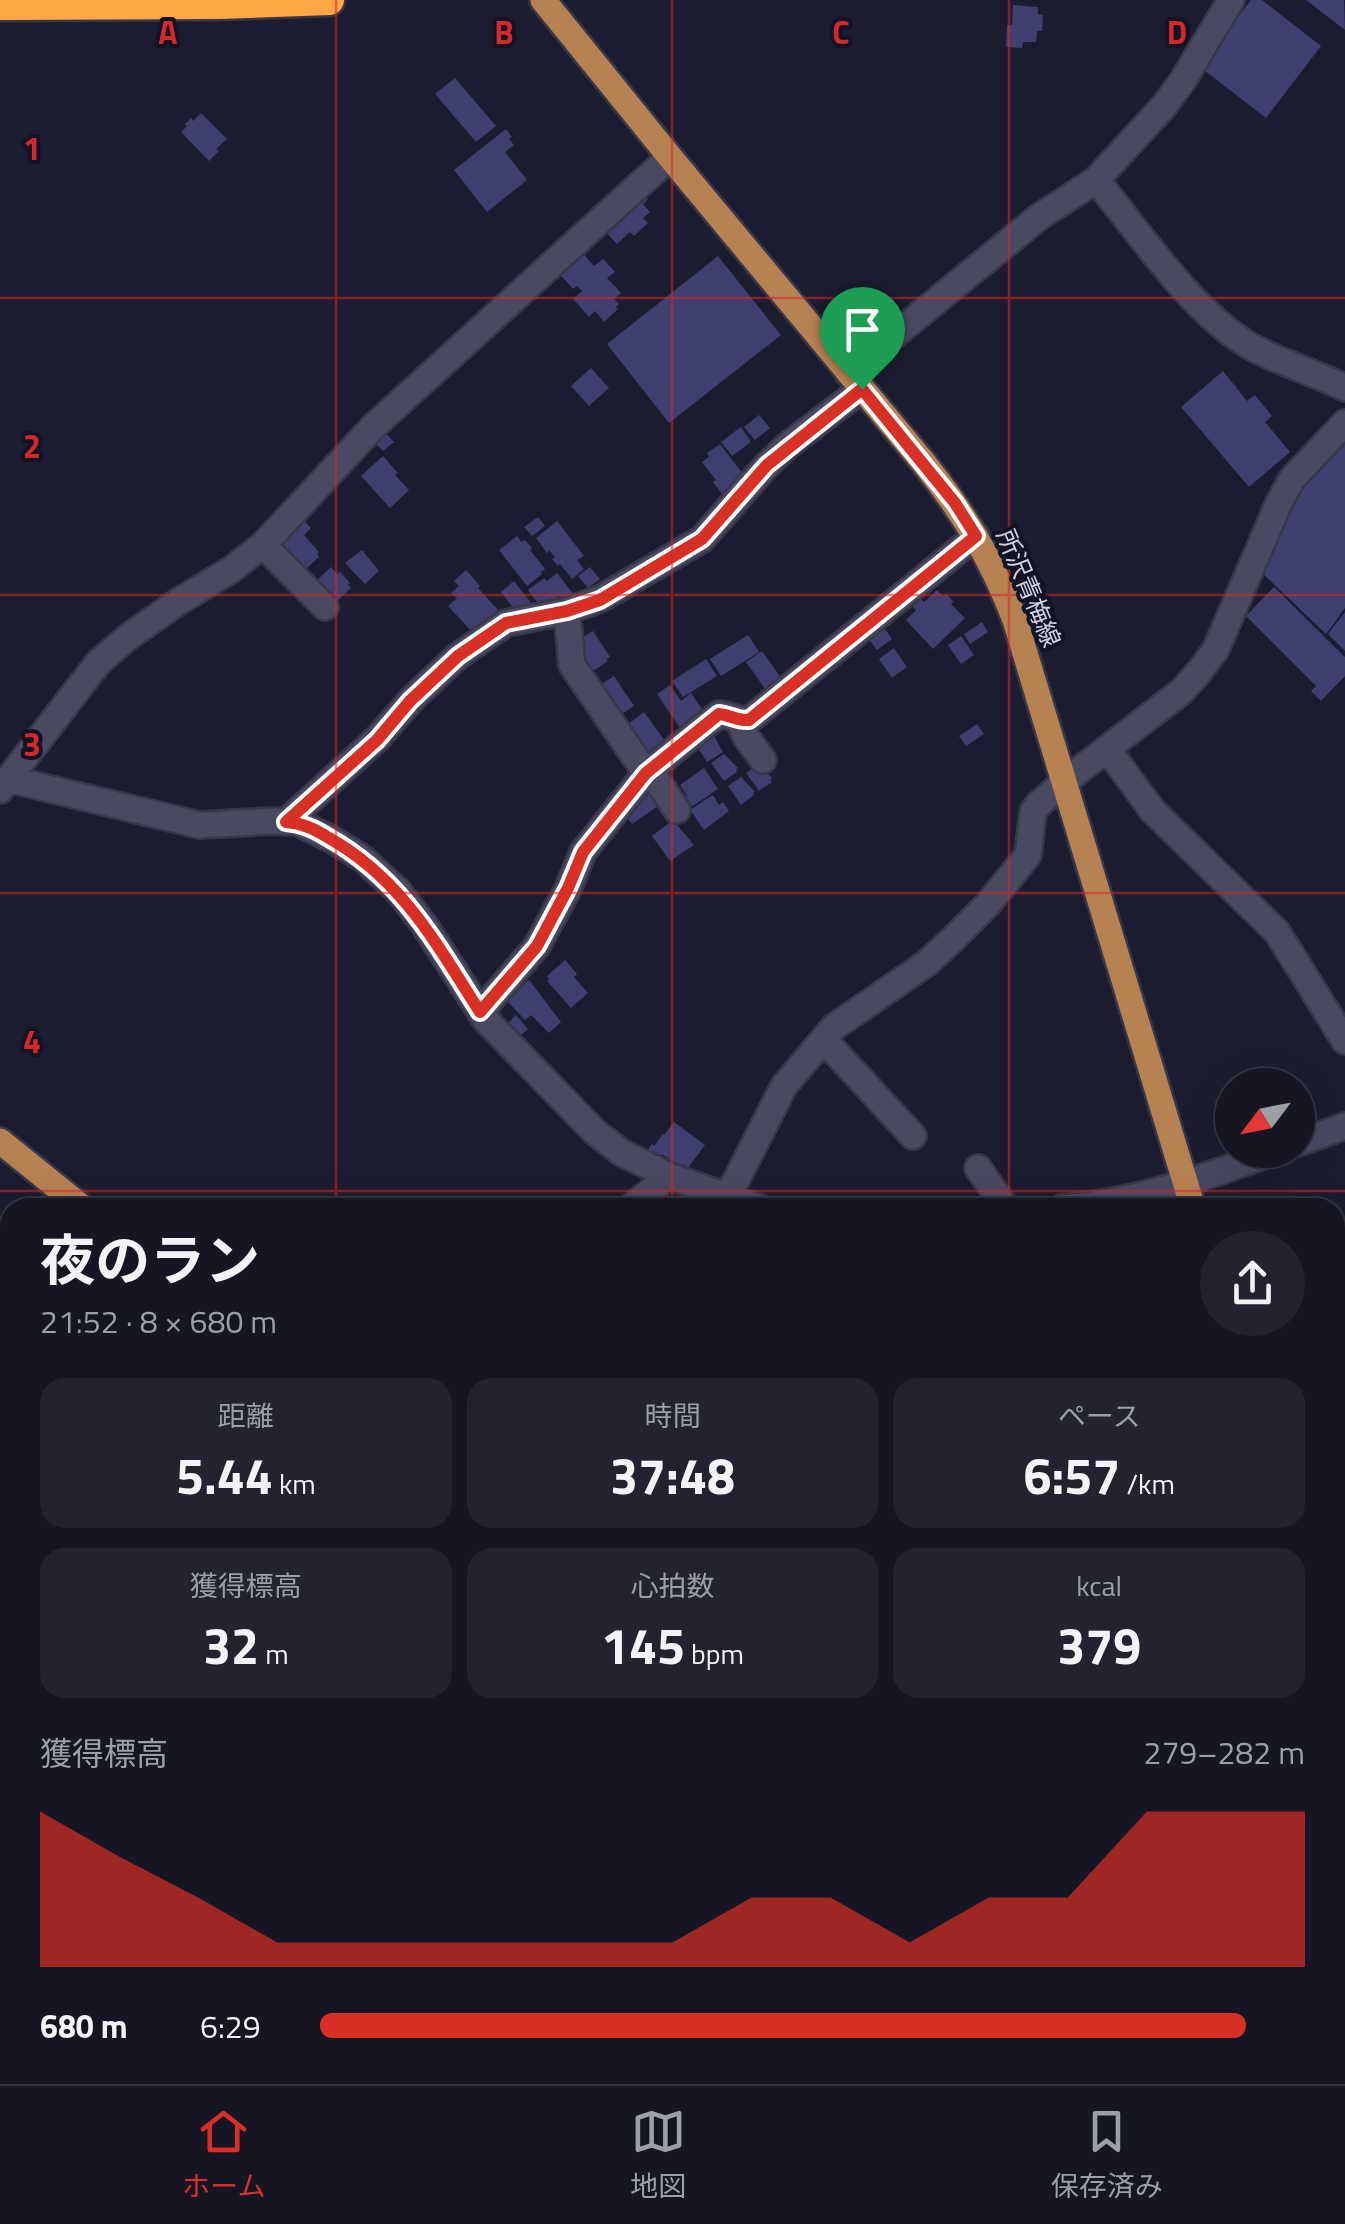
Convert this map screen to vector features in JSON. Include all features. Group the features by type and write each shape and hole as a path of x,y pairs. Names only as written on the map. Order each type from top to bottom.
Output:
{"highway":[{"path":"0,5 329,0"}],"main road":[{"name":"所沢青梅線","path":"543,0 955,503 997,574 1015,620 1190,1195"},
{"path":"0,1141 71,1198"}],"street":[{"path":"286,822 377,740 410,701 458,656 506,623 600,600 702,539 767,465 855,381 1038,216 1096,180 1164,106 1231,0"},
{"path":"670,157 374,426 264,545 128,637 98,663 4,784 199,824 286,822 309,827 333,840 362,858 399,892 480,1012 595,1132 622,1153 716,1198"},
{"path":"1096,180 1218,324 1277,360 1320,374 1345,388"},
{"path":"726,1198 784,1086 834,1027 927,963 988,904 1028,855 1034,812 1065,781 1181,692 1199,672 1216,649 1292,479 1345,423"},
{"path":"480,1012 537,946 583,852 648,771 719,714 749,720 976,536"},
{"path":"264,545 325,607"},
{"path":"567,611 572,665 678,810"},
{"path":"739,721 762,760"},
{"path":"1108,750 1152,810 1277,932 1345,1041"},
{"path":"824,1040 913,1136"},
{"path":"1315,1137 1345,1126"},
{"path":"978,1168 999,1198"},
{"path":"1163,1198 1190,1195 1243,1168"},
{"path":"642,1198 669,1176"}],"building":[{"path":"1251,0 1262,0 1321,46 1266,118 1200,67"},
{"path":"1306,0 1344,0 1345,30"},
{"path":"1013,5 1038,7 1038,14 1043,15 1042,31 1037,31 1036,42 1023,42 1022,48 1006,47"},
{"path":"455,78 496,126 476,142 435,94"},
{"path":"201,113 227,139 209,161 181,132 191,118 193,121"},
{"path":"506,129 514,145 505,152 527,180 487,212 454,170"},
{"path":"640,192 648,199 643,204 650,212 643,218 648,223 617,244 602,228"},
{"path":"580,250 594,266 603,259 615,272 607,278 621,293 614,299 618,309 604,322 595,311 589,317 573,299 582,291 577,286 573,289 557,271"},
{"path":"718,256 781,335 669,423 607,344"},
{"path":"591,368 609,388 589,406 571,386"},
{"path":"1223,371 1247,401 1255,395 1272,416 1265,422 1290,452 1249,487 1181,407"},
{"path":"759,415 770,428 755,440 744,427"},
{"path":"741,427 751,442 732,456 721,442"},
{"path":"382,429 394,442 383,451 371,439"},
{"path":"1345,434 1345,608 1326,634 1259,570 1288,496"},
{"path":"720,444 744,479 723,495 702,462"},
{"path":"383,456 409,490 390,508 361,476"},
{"path":"538,517 545,526 532,536 524,527"},
{"path":"301,518 311,528 304,535 319,552 319,557 304,571 279,545"},
{"path":"557,521 584,556 577,560 584,569 572,579 536,538"},
{"path":"517,536 532,548 545,569 527,586 499,550"},
{"path":"362,550 379,571 365,584 345,563"},
{"path":"331,567 337,574 340,572 351,588 333,605 313,584"},
{"path":"590,567 600,579 588,588 578,576"},
{"path":"466,570 498,610 494,614 498,618 474,634 448,606 457,598 451,593 459,586 454,581"},
{"path":"557,573 574,595 564,603 559,596 542,609 528,590"},
{"path":"514,581 531,603 518,614 501,592"},
{"path":"1274,587 1345,657 1345,676 1321,701 1311,691 1316,686 1246,616"},
{"path":"937,590 954,602 951,604 965,618 933,649 906,620 916,610 910,604 919,596 924,602"},
{"path":"1345,612 1345,651 1328,634"},
{"path":"982,622 988,632 970,644 964,634"},
{"path":"881,623 892,639 877,650 865,634"},
{"path":"593,631 610,657 590,673 574,643"},
{"path":"748,635 759,652 721,676 710,659"},
{"path":"961,636 974,655 961,664 948,645"},
{"path":"894,648 907,667 892,678 879,659"},
{"path":"762,651 784,682 768,693 746,662"},
{"path":"706,659 717,676 683,697 672,681"},
{"path":"614,676 634,706 615,718 596,688"},
{"path":"670,685 681,701 691,693 706,715 682,731 657,694"},
{"path":"644,712 665,741 644,756 627,725"},
{"path":"977,724 984,734 966,746 959,736"},
{"path":"712,732 723,752 707,762 695,743"},
{"path":"724,754 738,768 724,781 711,763"},
{"path":"759,764 772,782 759,791 746,773"},
{"path":"704,768 718,789 690,808 680,785"},
{"path":"741,777 755,792 741,805 728,786"},
{"path":"655,790 664,802 632,824 623,812"},
{"path":"713,795 729,811 704,830 690,810"},
{"path":"673,820 694,845 670,861 652,836"},
{"path":"565,960 588,993 571,1008 547,981 547,976"},
{"path":"529,980 561,1022 549,1033 531,1015 525,1020 506,1000"},
{"path":"516,1015 528,1029 519,1037 507,1024"},
{"path":"674,1122 705,1145 688,1168 684,1164 681,1168 662,1154 657,1161 646,1153"}],"route":[{"path":"862,389 955,503 976,536 749,720 719,714 646,773 583,852 537,946 480,1012 399,892 362,858 333,840 297,822 286,822 377,740 410,701 458,656 506,623 600,600 702,539 787,446 862,389"}]}
